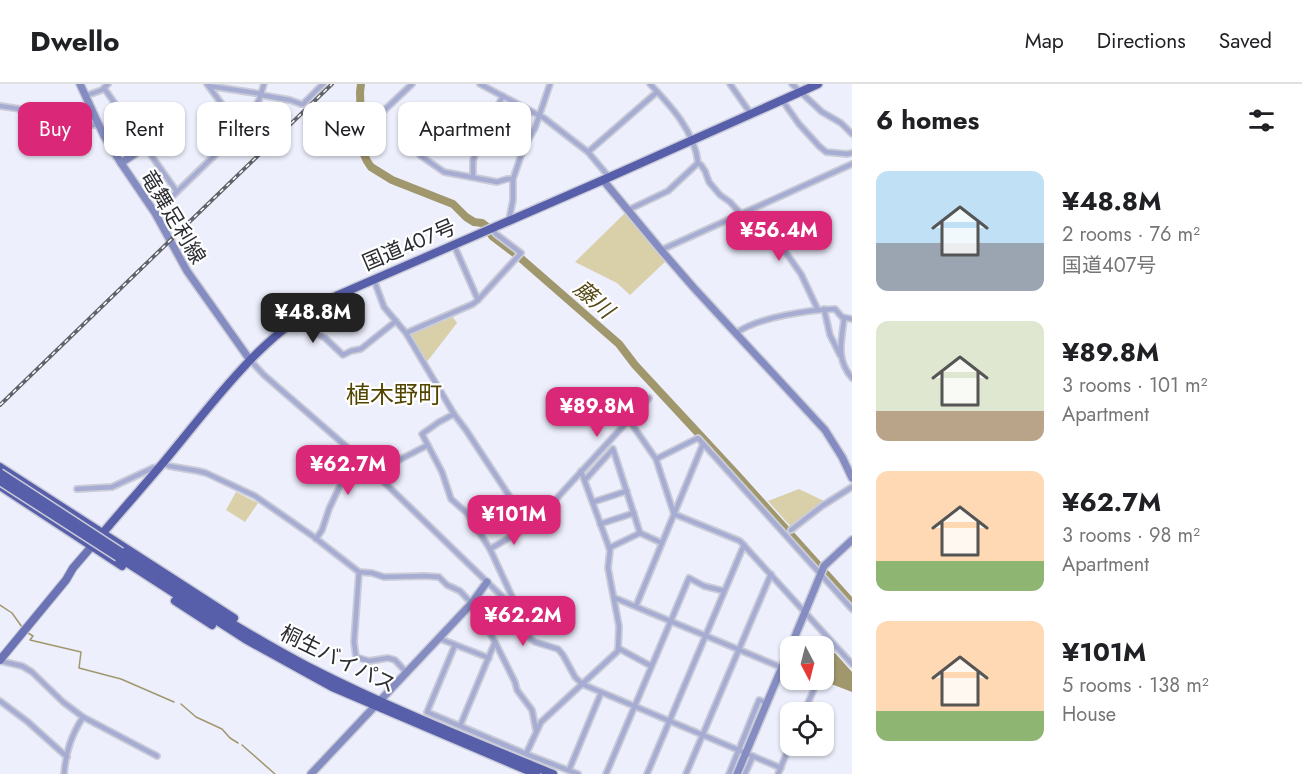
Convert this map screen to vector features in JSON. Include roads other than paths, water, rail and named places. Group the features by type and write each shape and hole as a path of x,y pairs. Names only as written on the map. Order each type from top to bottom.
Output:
{"highway":[{"name":"国道407号","path":"92,546 238,372 298,318 324,302 818,84"},
{"path":"0,467 4,473 119,555"},
{"path":"4,473 307,666"},
{"path":"0,480 119,555"},
{"path":"0,487 197,615 275,660 295,667"},
{"name":"桐生バイパス","path":"119,555 248,633 377,703 536,774"},
{"name":"桐生バイパス","path":"119,555 245,639 332,687 553,774"}],"main road":[{"path":"0,660 92,546"}],"street":[{"name":"竜舞足利線","path":"80,84 98,125 121,164 155,213 187,271 250,360"},
{"path":"258,102 264,84"},
{"path":"208,85 303,104 323,84"},
{"path":"386,109 412,84"},
{"path":"480,84 539,115 588,152 628,210 661,250 825,430 852,478"},
{"path":"531,134 536,128 550,84"},
{"path":"650,84 676,113 693,140 698,164 705,171 709,182 741,214 772,236 801,274 821,310 845,370 852,378"},
{"path":"730,84 751,114"},
{"path":"792,84 822,112 841,123 852,134"},
{"path":"208,85 220,102"},
{"path":"85,96 106,86 116,102"},
{"path":"588,152 657,92"},
{"path":"500,102 503,96"},
{"path":"782,100 799,124 826,152 852,153"},
{"path":"0,106 66,116 98,125"},
{"path":"121,164 132,156"},
{"path":"151,156 177,192"},
{"path":"155,213 214,156"},
{"path":"421,156 444,172 497,182 513,179"},
{"path":"472,177 475,156"},
{"path":"509,221 513,200 513,179 521,156"},
{"path":"628,210 668,191 698,164"},
{"path":"661,250 852,164"},
{"path":"406,333 473,304 518,257 521,253 496,234 492,228"},
{"path":"454,245 478,300"},
{"path":"373,280 384,307 406,333 454,414 529,526"},
{"path":"736,333 763,321 803,312 835,309 844,318 852,319"},
{"path":"298,318 325,338 342,355 361,350 396,321"},
{"path":"840,356 844,318"},
{"path":"250,360 264,375 355,454 515,609 531,639 558,649 575,677 582,684 781,768"},
{"path":"490,549 534,523 649,398"},
{"path":"454,414 422,434 442,471 452,500 467,513 490,549 515,603 515,609"},
{"path":"629,420 656,459 674,514 740,541 826,636"},
{"path":"656,459 698,438 852,609"},
{"path":"636,606 703,444"},
{"path":"374,473 428,445"},
{"path":"585,480 613,449 640,533 662,543"},
{"path":"316,539 355,454"},
{"path":"77,489 112,487 161,465 198,471 228,483 264,502 359,572 384,577 439,577 447,585 459,591 475,607 495,642 517,690 532,710 536,730"},
{"path":"526,754 541,722 618,651 619,626 608,568 609,548 581,471"},
{"path":"791,530 852,487"},
{"path":"592,502 627,491"},
{"path":"600,524 634,513"},
{"path":"609,548 640,533"},
{"path":"795,636 820,574 826,564 852,540"},
{"path":"647,774 744,545"},
{"path":"359,572 354,625 356,657 369,661 388,658 394,660 406,672"},
{"path":"686,774 771,574"},
{"path":"606,774 689,578 704,586 724,591"},
{"path":"311,774 471,604 487,582"},
{"path":"615,598 780,666"},
{"path":"438,638 489,658"},
{"path":"460,726 495,642"},
{"path":"455,645 427,712 578,774"},
{"path":"834,645 852,664"},
{"path":"618,648 651,666"},
{"path":"0,660 22,666 33,672 63,702 83,717 157,756"},
{"path":"737,774 780,674"},
{"path":"569,770 601,693"},
{"path":"0,701 28,722 67,757"},
{"path":"64,774 73,734 83,717"},
{"path":"729,774 746,753"},
{"path":"745,774 746,753"},
{"path":"778,774 786,756"}],"waterway":[{"name":"藤川","path":"361,84 362,150 371,167 392,180 453,204 466,217 474,222 482,223 492,236 619,344 635,365 818,565"},
{"name":"藤川","path":"826,574 852,603"},
{"path":"0,605 12,613 22,627"},
{"path":"28,633 33,636 30,640 81,652 79,668 121,679 174,702"},
{"path":"181,704 196,717 222,729 238,743"},
{"path":"242,745 275,774"}],"railway":[{"path":"0,405 332,84"}],"district":[{"name":"植木野町","path":"394,394"}]}
